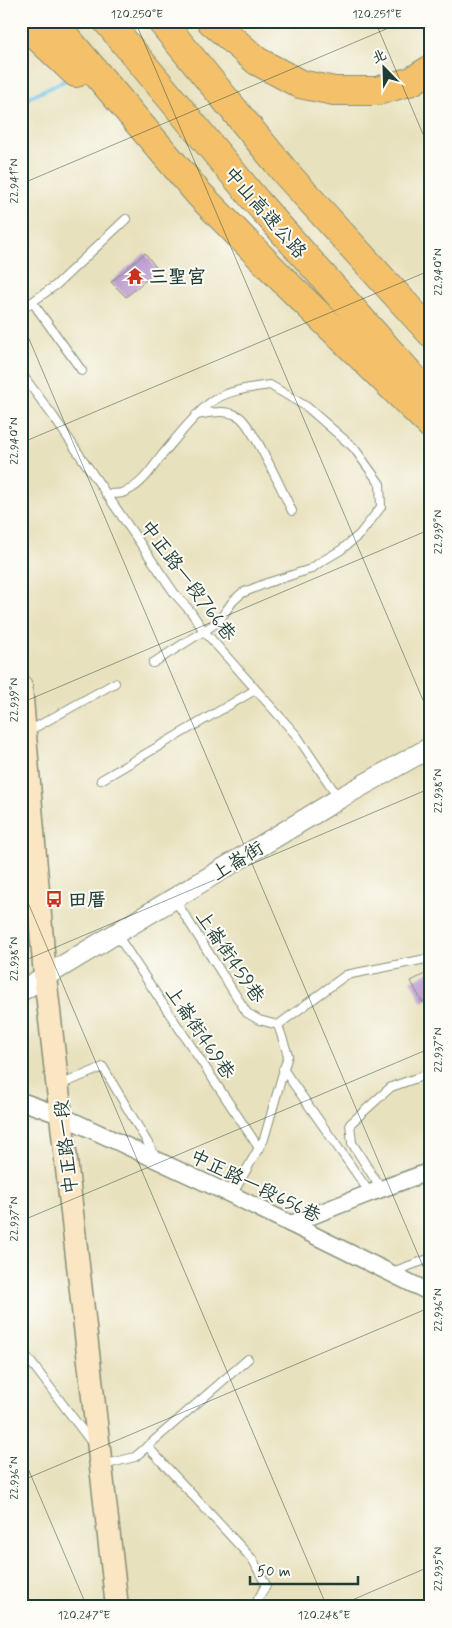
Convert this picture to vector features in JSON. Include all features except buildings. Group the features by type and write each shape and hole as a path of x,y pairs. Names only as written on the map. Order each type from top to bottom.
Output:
{"highway":[{"path":"22,21 98,96 188,190 199,194"},
{"path":"52,21 199,194 289,286 431,425"},
{"name":"中山高速公路","path":"107,21 256,201 431,398"},
{"path":"160,21 286,173 431,333"},
{"path":"211,21 257,61 300,84 334,92 377,92 412,80 431,69"}],"main road":[{"name":"中正路一段","path":"21,687 45,976 117,1607"}],"street":[{"name":"上崙街","path":"21,991 340,798 430,750"},
{"name":"中正路一段656巷","path":"21,1101 62,1116 291,1224 431,1293"},
{"path":"291,1224 376,1190 431,1171"}],"lane":[{"path":"21,310 33,303 74,269 126,220"},
{"path":"33,303 82,372"},
{"name":"中正路一段766巷","path":"21,373 53,416 175,594 204,631 297,736 340,798"},
{"path":"106,494 121,493 136,485 151,471 196,415 212,401 233,391 270,385 307,407 354,448 380,484 381,507 360,534 341,550 311,569 242,593 233,601 218,622 153,663"},
{"path":"196,415 224,411 240,417 258,442 292,510"},
{"path":"25,733 115,683"},
{"path":"101,780 255,690"},
{"name":"上崙街459巷","path":"173,898 247,1012 259,1020 278,1025"},
{"name":"上崙街469巷","path":"116,933 259,1148"},
{"path":"232,1196 264,1139 288,1054 278,1025 346,975 431,958"},
{"path":"58,1086 103,1067 160,1162"},
{"path":"283,1069 376,1190"},
{"path":"376,1190 352,1143 350,1124 390,1087 431,1073"},
{"path":"391,1273 431,1258"},
{"path":"21,1349 100,1459 135,1457 248,1359"},
{"path":"147,1446 253,1560 266,1585 254,1607"}],"waterway":[{"path":"21,101 68,79"}],"place":[{"name":"三聖宮","path":"135,276"},
{"name":"田厝","path":"54,899"}]}
